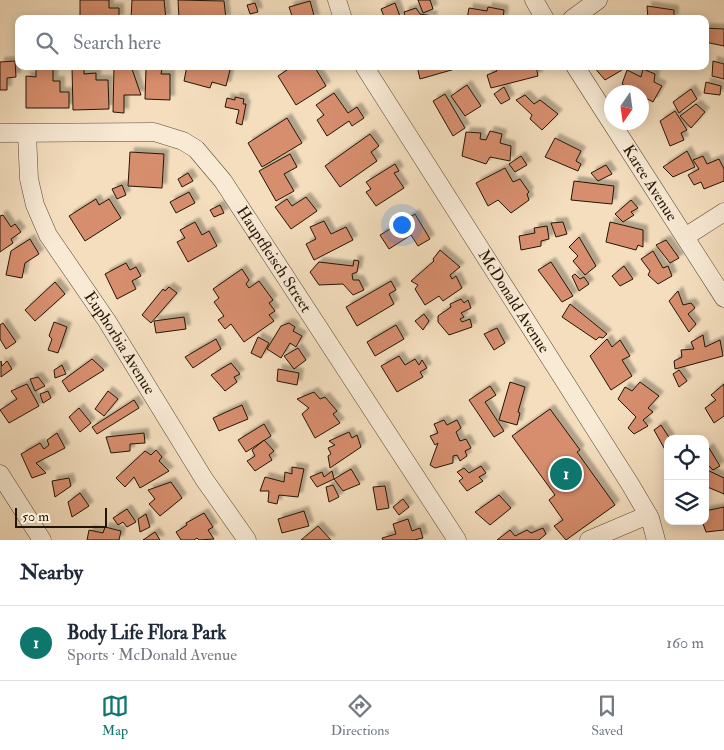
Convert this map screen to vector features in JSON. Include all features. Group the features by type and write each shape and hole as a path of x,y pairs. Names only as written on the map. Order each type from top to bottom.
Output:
{"street":[{"path":"337,0 343,15"},
{"path":"534,0 543,15"},
{"path":"577,15 598,0"},
{"name":"McDonald Avenue","path":"367,70 547,351 648,515 656,540"},
{"name":"Karee Avenue","path":"578,70 724,298"},
{"name":"Hauptfleisch Street","path":"0,133 154,132 183,141 196,149 223,181 457,540"},
{"name":"Euphorbia Avenue","path":"27,134 29,179 34,205 48,235 107,322 204,478 247,540"},
{"path":"685,237 724,212"},
{"path":"0,474 42,540"},
{"path":"589,540 648,515"}],"building":[{"path":"80,0 109,0 109,8 119,8 119,15 80,15"},
{"path":"132,0 164,0 166,15 131,15"},
{"path":"178,0 224,1 226,15 179,15"},
{"path":"418,0 430,0 433,9 423,13"},
{"path":"310,1 314,15 292,15 289,7"},
{"path":"255,3 258,12 250,14 247,5"},
{"path":"395,3 400,15 383,15 381,9"},
{"path":"647,6 674,10 674,15 648,15"},
{"path":"488,7 504,10 503,15 468,15 469,8 487,11"},
{"path":"416,8 420,14 426,15 405,15 404,12"},
{"path":"709,28 724,29 724,46 709,43"},
{"path":"15,61 16,77 7,78 7,90 0,90 0,62"},
{"path":"713,61 724,64 724,79 712,76"},
{"path":"36,70 53,70 53,81 60,81 60,92 69,92 69,108 26,108 26,76 36,77"},
{"path":"72,70 84,70 84,74 96,73 96,80 108,80 109,109 73,110"},
{"path":"114,70 132,70 141,95 124,95 124,113 113,112"},
{"path":"146,70 162,70 161,74 170,74 170,100 145,99"},
{"path":"186,70 230,70 226,86 212,82 210,88 184,81"},
{"path":"287,70 316,70 326,86 296,105 278,76"},
{"path":"418,70 452,70 420,79"},
{"path":"537,70 538,76 491,88 487,75 497,71"},
{"path":"596,70 622,70 605,80"},
{"path":"627,70 641,77 643,70 655,74 654,82 662,86 653,102 649,100 649,85 622,84"},
{"path":"706,82 721,86 720,95 704,93"},
{"path":"467,85 481,106 465,116 451,96"},
{"path":"504,87 510,99 501,104 494,94"},
{"path":"691,89 697,99 679,113 673,102"},
{"path":"334,93 348,113 357,107 364,118 352,126 349,121 327,136 317,120 324,115 316,105"},
{"path":"445,94 465,128 453,136 433,101"},
{"path":"525,95 534,104 540,100 558,114 542,130 530,119 532,115 516,100"},
{"path":"235,97 244,99 243,104 246,104 242,125 236,123 239,110 225,107 227,98 235,100"},
{"path":"696,104 705,112 691,128 680,116"},
{"path":"675,111 687,130 681,133 684,140 670,146 660,121"},
{"path":"287,118 302,143 262,167 248,143"},
{"path":"490,131 502,134 500,143 511,146 510,161 490,157 486,164 462,156 466,132 481,133 480,139 486,140"},
{"path":"370,134 379,146 371,152 377,161 340,187 325,166"},
{"path":"555,138 581,151 576,161 581,164 578,171 545,157"},
{"path":"687,151 695,167 673,177 663,167"},
{"path":"130,152 164,154 162,188 128,186"},
{"path":"290,154 297,167 284,174 294,191 276,201 259,171"},
{"path":"521,156 527,165 515,172 509,164"},
{"path":"703,156 707,164 719,159 724,169 724,181 704,189 701,182 694,185 688,175 699,169 693,160"},
{"path":"395,164 399,171 394,173 404,188 376,206 366,192 371,189 366,182"},
{"path":"606,165 612,174 598,181 591,173"},
{"path":"505,168 513,182 520,179 529,192 527,194 529,200 511,213 498,200 488,206 476,183"},
{"path":"188,173 193,181 182,187 178,179"},
{"path":"574,181 614,186 612,204 571,200"},
{"path":"122,185 126,195 117,199 112,189"},
{"path":"189,192 195,203 176,213 170,202"},
{"path":"306,197 317,211 291,229 275,207 287,199 292,206"},
{"path":"96,199 99,205 109,199 121,218 85,241 69,216"},
{"path":"631,200 638,208 631,212 634,215 623,222 615,214"},
{"path":"220,205 224,213 214,217 210,210"},
{"path":"415,214 430,239 418,246 411,235 389,249 380,235"},
{"path":"3,215 11,227 15,224 21,232 11,239 13,243 0,252 0,216"},
{"path":"324,221 331,234 346,227 353,240 314,260 306,244 316,239 310,227"},
{"path":"195,222 202,235 209,231 217,246 188,262 177,242 185,238 180,230"},
{"path":"563,222 567,234 556,237 551,223"},
{"path":"610,222 643,230 643,247 638,245 636,250 606,242"},
{"path":"547,226 549,239 541,241 541,246 521,250 519,236 535,233 534,228"},
{"path":"579,237 596,266 585,275 573,261 578,256 569,247"},
{"path":"30,239 39,254 25,263 22,278 6,275 11,251"},
{"path":"666,240 679,258 670,263 656,245"},
{"path":"440,250 460,267 450,275 452,279 456,276 462,288 443,301 439,296 425,305 415,289 418,285 411,281 434,261 433,259"},
{"path":"653,251 663,268 668,266 672,276 658,284 648,275 650,271 641,259"},
{"path":"354,260 359,261 357,272 352,274 353,280 359,280 364,290 353,295 343,284 319,285 310,272 319,262 353,266"},
{"path":"551,262 573,296 562,302 538,270"},
{"path":"126,263 130,270 136,267 141,276 132,281 136,289 117,299 105,274"},
{"path":"624,266 633,279 620,286 612,276"},
{"path":"242,269 249,280 246,284 249,288 259,281 273,300 269,303 275,311 269,315 274,321 244,342 231,324 225,329 218,320 224,316 214,302 219,298 213,289"},
{"path":"575,274 580,279 584,277 589,284 579,291 572,276"},
{"path":"391,281 396,290 389,294 394,304 357,326 346,307"},
{"path":"55,282 65,294 35,321 25,310"},
{"path":"169,287 177,293 151,323 142,315 163,289 165,291"},
{"path":"678,291 683,305 691,303 695,308 688,314 696,324 689,332 669,301"},
{"path":"461,299 464,303 468,300 471,308 461,313 464,317 460,319 462,322 470,319 472,327 449,335 438,322 438,316 451,307 450,304"},
{"path":"570,304 607,334 603,338 599,337 596,340 562,317"},
{"path":"424,314 429,321 423,330 415,321"},
{"path":"184,317 186,329 156,333 154,321"},
{"path":"54,322 67,327 58,353 48,350 52,339 49,336"},
{"path":"3,323 16,342 6,349 0,339 0,325"},
{"path":"289,323 295,327 293,331 302,336 296,347 290,343 281,358 267,349 281,326"},
{"path":"396,325 404,339 375,356 367,342"},
{"path":"497,328 505,343 494,350 484,334"},
{"path":"703,335 705,347 720,340 723,356 675,369 674,361 682,357 681,350 694,349 691,342"},
{"path":"258,337 269,343 261,358 251,353"},
{"path":"216,339 221,349 193,368 185,357"},
{"path":"607,339 612,347 620,340 630,356 622,360 632,376 611,390 590,356"},
{"path":"298,348 306,360 294,369 284,356"},
{"path":"399,356 405,365 415,359 419,365 422,360 427,368 420,372 423,377 397,392 381,366"},
{"path":"92,359 104,370 69,392 62,381"},
{"path":"1,361 2,366 7,361 12,369 1,377"},
{"path":"231,363 240,374 234,377 237,382 225,391 211,375"},
{"path":"62,365 66,374 55,378 54,370"},
{"path":"278,369 299,373 297,385 277,381"},
{"path":"679,370 687,381 679,387 673,374"},
{"path":"38,377 45,386 35,391 30,379"},
{"path":"510,382 525,387 518,412 520,413 517,425 499,420"},
{"path":"640,382 659,396 648,408 653,412 643,420 648,426 634,434 628,428 636,417 618,399 625,387 632,391"},
{"path":"27,384 39,406 9,423 0,410 17,399 11,391"},
{"path":"724,384 724,416 714,423 705,408 716,400 711,395"},
{"path":"490,386 496,395 485,402 504,431 494,437 469,400"},
{"path":"48,391 51,398 43,403 40,394"},
{"path":"108,391 118,399 104,416 95,409"},
{"path":"314,392 320,399 325,397 337,411 333,414 340,423 315,438 302,414 309,408 297,399"},
{"path":"134,400 139,408 97,434 92,427"},
{"path":"242,405 248,419 219,431 213,418"},
{"path":"79,408 91,423 80,432 69,417"},
{"path":"550,409 580,450 577,452 615,505 566,540 554,526 563,520 549,500 555,495 512,436"},
{"path":"444,420 447,425 457,420 461,428 456,432 460,441 466,439 471,448 465,451 467,456 460,461 457,455 453,456 453,463 435,468 430,465 438,443 435,445 430,436 438,433 434,424"},
{"path":"264,424 271,436 246,452 238,440"},
{"path":"661,425 667,435 664,435 664,448 654,430"},
{"path":"349,432 352,438 357,435 361,447 330,468 328,456 331,454 328,448 335,445 329,441"},
{"path":"57,433 65,448 36,463 46,473 32,478 21,454 40,443 44,449 49,445 47,440"},
{"path":"144,433 145,443 130,444 130,451 111,453 106,437"},
{"path":"264,440 274,451 269,455 272,460 255,471 247,461 255,456 252,450"},
{"path":"709,448 720,466 713,470 709,466"},
{"path":"156,450 162,457 159,461 169,471 140,488 134,477 125,487 116,478 145,451 151,455"},
{"path":"481,466 486,473 479,477 483,481 467,491 459,481 463,478 457,472 464,468 469,473"},
{"path":"292,467 304,469 298,497 279,495 277,504 268,502 269,491 260,491 265,477 284,482 285,472 292,474"},
{"path":"351,469 360,484 343,491 334,479"},
{"path":"332,471 334,479 317,487 310,477 322,472 324,477"},
{"path":"709,471 724,478 724,494 709,488"},
{"path":"69,478 71,486 55,497 52,481"},
{"path":"171,482 182,498 160,516 149,504 155,499 148,490"},
{"path":"333,485 339,497 329,502 326,487"},
{"path":"385,486 389,508 377,510 373,487"},
{"path":"80,493 89,506 72,517 68,502"},
{"path":"499,495 511,508 490,525 475,512"},
{"path":"403,499 409,507 399,515 393,507"},
{"path":"724,507 724,530 706,532 703,525 709,525 709,510"},
{"path":"127,509 136,522 127,527 123,522 118,525 113,518"},
{"path":"304,511 309,526 282,533 278,519"},
{"path":"204,513 213,527 208,530 214,539 199,540 197,538 194,540 181,540 176,532 187,525 186,523"},
{"path":"146,514 150,527 140,532 138,519"},
{"path":"408,519 412,531 420,528 423,538 414,540 383,540 382,538 396,534 393,524"},
{"path":"318,526 331,540 301,540"},
{"path":"105,527 121,531 119,540 87,540 89,530 103,533"},
{"path":"543,528 546,534 539,540 497,540 510,530 515,536 527,530 531,533"},
{"path":"155,532 160,540 143,540"}],"place":[{"name":"Body Life Flora Park","path":"566,474"}]}
